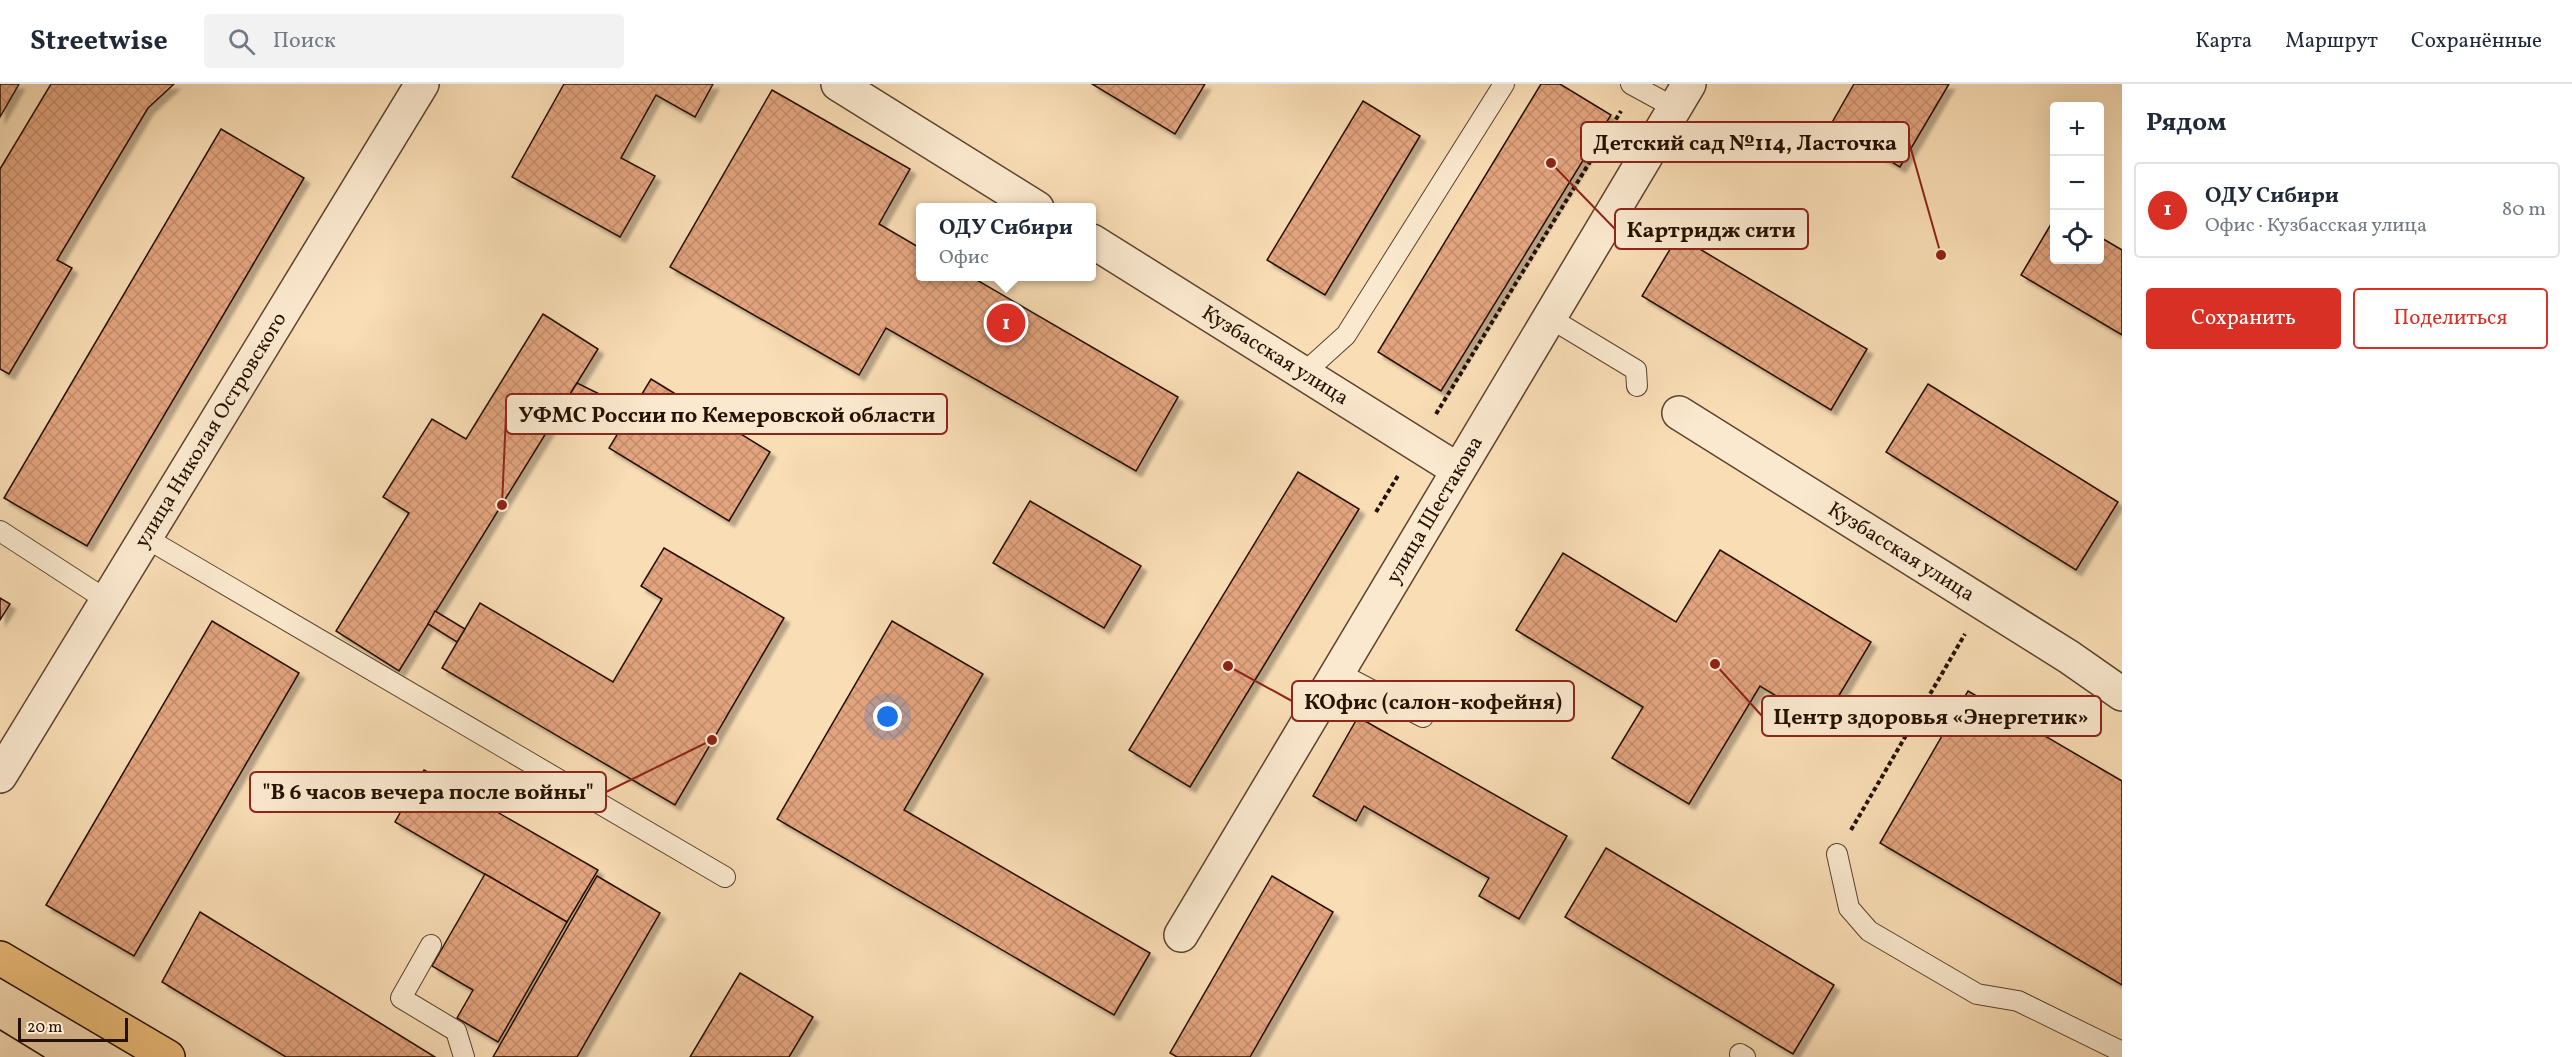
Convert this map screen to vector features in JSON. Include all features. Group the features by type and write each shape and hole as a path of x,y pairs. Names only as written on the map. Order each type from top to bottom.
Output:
{"main road":[{"path":"0,958 168,1057"}],"street":[{"name":"улица Николая Островского","path":"0,776 422,84"},
{"path":"838,84 1031,203"},
{"name":"улица Шестакова","path":"1181,935 1682,96"},
{"name":"Кузбасская улица","path":"1096,243 1458,470"},
{"name":"Кузбасская улица","path":"1679,413 2069,657 2122,693"}],"lane":[{"path":"1304,373 1347,335 1504,84"},
{"path":"1634,85 1682,96"},
{"path":"1550,318 1636,370 1637,386"},
{"path":"0,531 108,601"},
{"path":"146,538 725,877"},
{"path":"1338,672 1423,717"},
{"path":"1837,854 1849,908 1869,932 1977,994 2018,1001 2122,1052"},
{"path":"430,945 401,998 456,1031 464,1057"}],"path":[{"path":"1376,512 1634,85"},
{"path":"1837,854 1983,604"}],"building":[{"path":"0,84 19,84 0,117"},
{"path":"51,84 174,84 148,108 57,260 72,268 9,374 0,369 0,169"},
{"path":"564,84 713,84 695,117 656,95 621,158 655,176 620,237 512,177"},
{"path":"1092,84 1205,84 1175,134"},
{"path":"1541,84 1560,84 1611,115 1441,391 1378,352"},
{"path":"1854,84 1949,84 1900,167 1830,126"},
{"path":"772,90 910,169 879,224 916,246 916,281 979,281 1178,397 1136,471 886,328 859,375 670,267"},
{"path":"1363,101 1420,136 1325,295 1267,260"},
{"path":"221,129 304,178 87,546 4,498"},
{"path":"2050,226 2050,264 2104,264 2104,239 2122,250 2122,335 2021,275"},
{"path":"1678,236 1867,349 1831,410 1642,296"},
{"path":"543,314 598,349 399,671 336,631 409,513 383,497 432,419 466,439"},
{"path":"651,379 770,452 729,521 609,448"},
{"path":"577,383 632,410 621,429 565,402"},
{"path":"1928,384 2118,502 2076,570 1886,452"},
{"path":"1298,472 1359,509 1190,787 1129,750"},
{"path":"1030,501 1141,566 1104,628 993,563"},
{"path":"664,548 784,618 675,805 442,668 480,603 613,682 662,599 641,586"},
{"path":"1720,550 1871,642 1822,724 1760,686 1689,804 1612,758 1643,707 1516,630 1563,553 1676,622"},
{"path":"0,598 10,604 0,620"},
{"path":"435,611 465,629 457,642 428,624"},
{"path":"212,621 299,673 134,956 46,905"},
{"path":"892,621 983,674 904,810 1150,953 1114,1015 777,819"},
{"path":"1968,691 2122,781 2122,985 1880,843"},
{"path":"1358,717 1567,836 1519,919 1479,896 1489,878 1364,806 1356,821 1313,796"},
{"path":"424,770 598,870 567,922 395,822"},
{"path":"1606,848 1834,985 1793,1054 1565,917"},
{"path":"485,874 567,922 498,1042 457,1018 473,990 432,966"},
{"path":"597,876 660,913 577,1057 493,1057"},
{"path":"1272,876 1333,912 1250,1057 1177,1057 1170,1053"},
{"path":"200,912 435,1057 286,1057 162,982"},
{"path":"740,973 813,1017 789,1057 690,1057"}],"tram line":[{"path":"0,1030 44,1057"}],"place":[{"name":"Картридж сити","path":"1551,163"},
{"name":"Детский сад №114, Ласточка","path":"1941,255"},
{"name":"ОДУ Сибири","path":"1006,323"},
{"name":"УФМС России по Кемеровской области","path":"502,505"},
{"name":"Центр здоровья «Энергетик»","path":"1715,664"},
{"name":"КОфис (салон-кофейня)","path":"1228,666"},
{"name":"\"В 6 часов вечера после войны\"","path":"712,740"}]}
